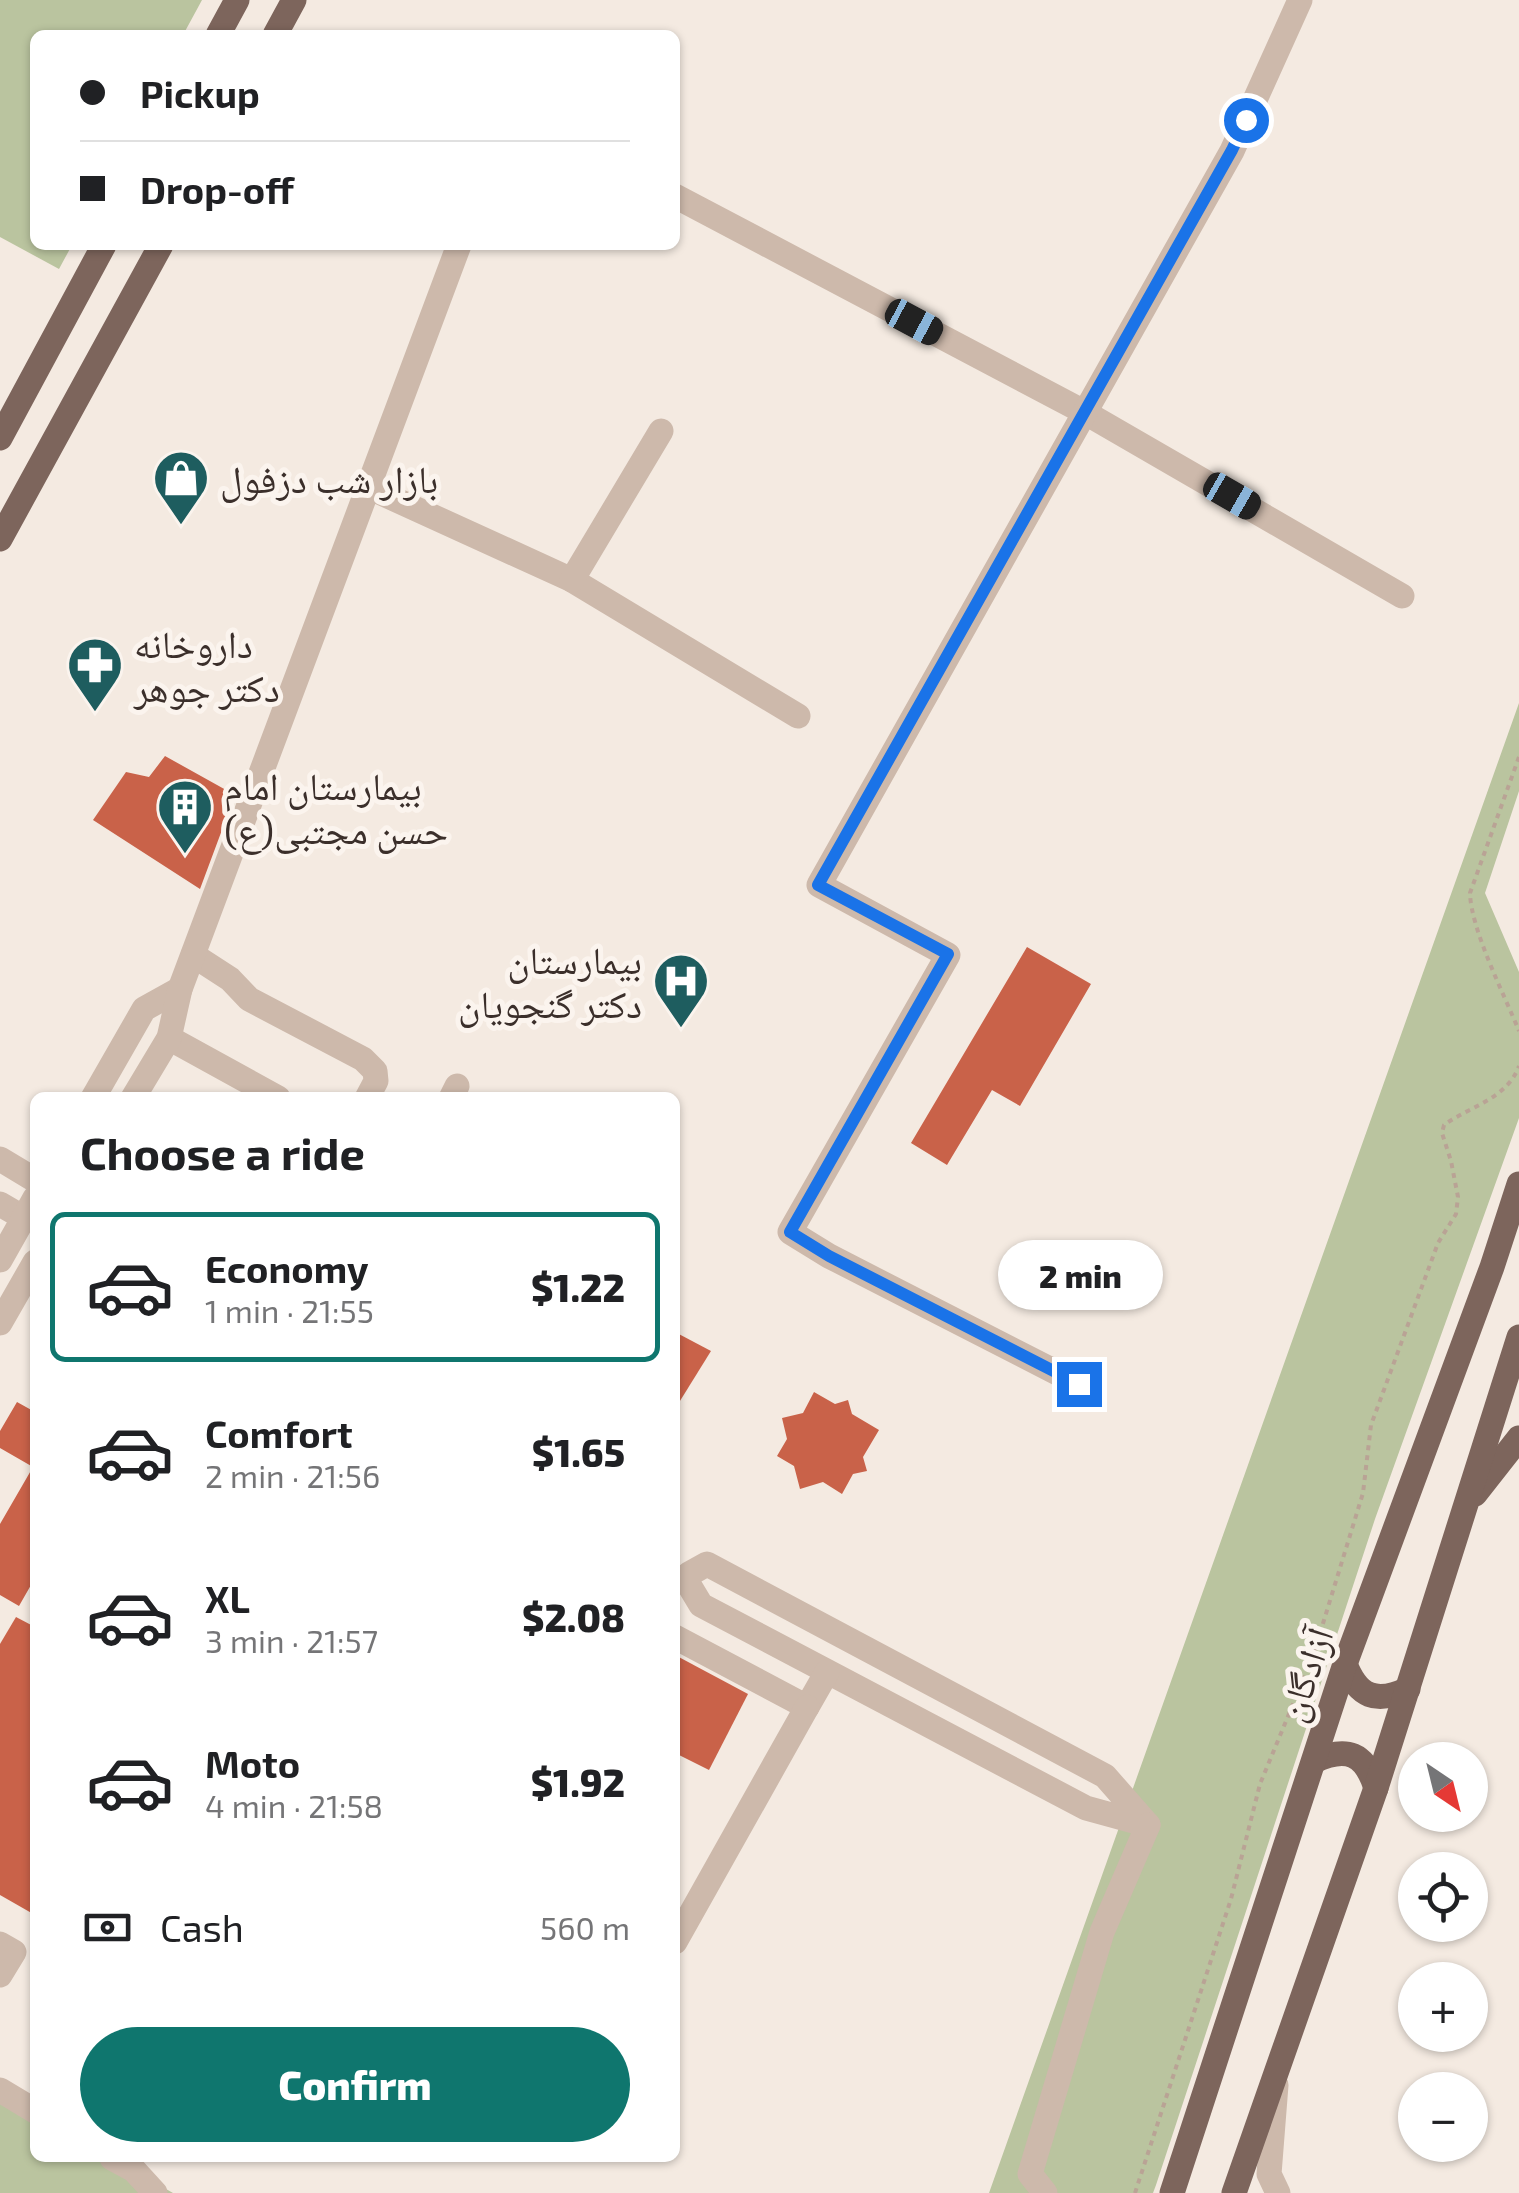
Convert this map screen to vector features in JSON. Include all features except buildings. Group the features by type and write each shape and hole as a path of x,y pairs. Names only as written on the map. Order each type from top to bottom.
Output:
{"main road":[{"path":"221,30 237,0"},
{"path":"278,30 294,0"},
{"path":"0,438 101,250"},
{"path":"0,539 157,250"},
{"name":"آزادگان","path":"1172,2193 1345,1664 1519,1184"},
{"path":"1234,2193 1376,1788 1519,1337"},
{"path":"1466,1506 1519,1438"},
{"path":"1345,1664 1353,1683 1369,1696 1389,1698 1408,1689"},
{"path":"1314,1761 1333,1752 1354,1755 1370,1768 1376,1788"}],"street":[{"path":"1079,1384 829,1256 790,1232 948,954 818,885 1232,150 1300,0"},
{"path":"680,199 1084,412 1402,596"},
{"path":"137,1092 169,1038 192,955 457,250"},
{"path":"572,580 660,431"},
{"path":"368,487 572,580 798,716"},
{"path":"192,955 230,979 249,999 363,1059 375,1071 376,1081 370,1092"},
{"path":"96,1092 144,1009 180,989"},
{"path":"169,1038 267,1092"},
{"path":"0,1159 30,1177"},
{"path":"0,1204 30,1211"},
{"path":"0,1260 30,1213"},
{"path":"0,1324 30,1271"},
{"path":"707,1564 1106,1776 1148,1825 1086,1808 702,1604 689,1585 689,1574 707,1564"},
{"path":"680,1640 807,1707"},
{"path":"680,1933 827,1672"},
{"path":"1045,2193 1030,2174 1102,1932 1148,1825"},
{"path":"0,1944 14,1952 0,1975"},
{"path":"1277,2072 1269,2174 1278,2193"},
{"path":"0,2090 30,2108"},
{"path":"119,2162 134,2170 155,2193"}],"path":[{"path":"1519,757 1470,893 1470,908 1519,1031"},
{"path":"1135,2193 1231,1899 1260,1784 1313,1656 1364,1493 1370,1425 1438,1243 1456,1214 1458,1198 1442,1133 1444,1125 1492,1099 1516,1075 1519,1066"}],"green space":[{"path":"0,0 202,0 186,30 30,30 30,250 69,250 59,269 0,237"},
{"path":"1519,703 1519,791 1485,893 1519,972 1519,1118 1375,1519 1156,2185 1153,2193 989,2193"},
{"path":"0,2090 30,2108 30,2162 119,2162 173,2193 0,2193"}],"place":[{"name":"بازار شب دزفول","path":"181,527"},
{"name":"داروخانه دکتر جوهر","path":"95,714"},
{"name":"بیمارستان امام حسن مجتبی(ع)","path":"185,856"},
{"name":"بیمارستان دکتر گنجویان","path":"681,1030"}],"route":[{"path":"1079,1384 829,1256 790,1232 948,954 818,885 1246,120"}]}
